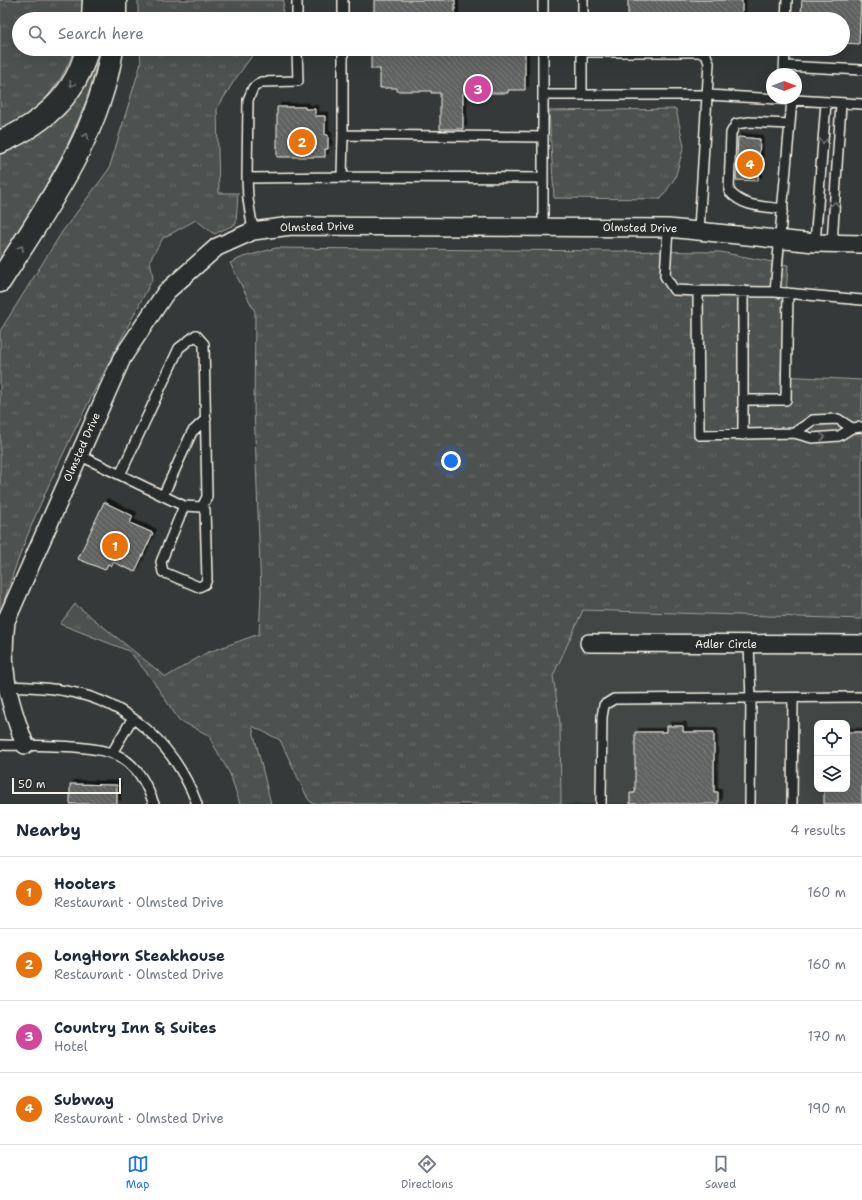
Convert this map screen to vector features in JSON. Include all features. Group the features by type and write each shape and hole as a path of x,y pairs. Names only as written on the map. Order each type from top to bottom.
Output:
{"highway":[{"path":"93,12 94,0"},
{"path":"114,0 115,12"},
{"path":"0,142 22,132 55,109 72,85 85,56"},
{"path":"0,281 64,179 84,140 100,103 110,56"}],"street":[{"name":"Olmsted Drive","path":"25,746 5,686 2,667 1,644 6,621 122,358 166,292 217,247 253,231 291,226 668,228 698,229 815,243 862,244"},
{"name":"Adler Circle","path":"589,643 862,644"}],"lane":[{"path":"297,0 297,12"},
{"path":"343,0 343,12"},
{"path":"543,0 543,12"},
{"path":"582,12 583,0"},
{"path":"786,12 787,0"},
{"path":"253,231 248,199 247,178 248,100 253,88 262,82 298,81 297,56"},
{"path":"342,177 343,56"},
{"path":"542,227 543,56"},
{"path":"582,56 582,95"},
{"path":"698,229 708,95 709,63 706,56"},
{"path":"784,68 785,56"},
{"path":"802,70 862,70"},
{"path":"543,95 708,95 766,98"},
{"path":"802,100 841,104 862,104"},
{"path":"815,243 826,102"},
{"path":"775,292 790,124 787,104"},
{"path":"832,243 841,104"},
{"path":"783,209 748,205 737,199 730,191 731,133 736,124 749,122 790,124"},
{"path":"343,135 543,137"},
{"path":"247,178 542,178"},
{"path":"668,228 665,276 674,290 775,292 862,300"},
{"path":"698,291 699,435 794,433 812,438 839,436 852,428 862,427"},
{"path":"743,292 743,435"},
{"path":"743,400 786,400 788,293"},
{"path":"120,475 179,348 196,335 204,344 207,497 202,507"},
{"path":"163,496 192,432 206,419"},
{"path":"794,433 813,420 838,420 852,428"},
{"path":"79,455 184,506 202,507"},
{"path":"184,506 161,562 163,572 199,587 205,584 207,579 205,510 202,507"},
{"path":"749,644 751,699 750,804"},
{"path":"5,686 67,691 94,699 132,719 151,732 170,752 188,782 196,804"},
{"path":"601,804 602,717 604,705 614,699 862,697"},
{"path":"792,804 793,698"},
{"path":"112,753 132,719"},
{"path":"0,745 95,749 112,753 124,759 136,769 146,783 154,804"}],"shaded area":[{"path":"583,610 862,619 862,804 561,804 560,723 553,676"}],"green space":[{"path":"0,0 83,0 82,12 12,12 12,56 72,56 55,87 46,98 25,116 0,129"},
{"path":"138,0 284,0 282,12 138,12"},
{"path":"91,56 97,56 94,75 86,102 74,130 45,187 0,261 0,151"},
{"path":"140,56 252,56 234,81 217,109 219,193 238,193 236,224 214,234 196,220 163,238 150,260 153,278 89,401 49,485 14,570 0,614 0,331 62,232 109,169 141,63"},
{"path":"676,109 684,146 675,178 661,199 554,198 549,111"},
{"path":"276,248 720,252 788,265 781,376 862,380 862,619 583,610 553,676 560,723 561,804 313,804 308,799 280,740 252,726 271,804 240,804 230,774 208,735 179,720 151,678 129,651 60,624 75,604 166,677 206,653 259,634 261,593 254,409 255,312 230,263 243,257"}],"building":[{"path":"374,0 455,0 455,12 374,12"},
{"path":"628,0 742,0 742,12 628,12"},
{"path":"802,0 861,0 859,44 850,43 850,12 801,12"},
{"path":"371,56 525,56 525,90 508,90 508,93 463,93 463,129 440,129 440,93 431,93 431,91 397,91 397,88 380,88 380,69 371,69"},
{"path":"277,107 305,107 305,109 315,109 315,116 325,116 325,135 328,135 328,149 325,149 325,157 277,157"},
{"path":"738,137 760,139 758,181 736,180"},
{"path":"104,502 133,516 130,523 153,533 135,572 113,562 112,566 108,564 105,570 78,559"},
{"path":"667,726 683,726 683,732 714,732 714,792 718,792 718,804 630,804 630,793 635,793 635,732 667,732"},
{"path":"850,732 862,732 862,804 824,804 824,792 850,792"},
{"path":"70,784 117,785 117,804 70,804"}],"place":[{"name":"Country Inn & Suites","path":"478,89"},
{"name":"LongHorn Steakhouse","path":"302,142"},
{"name":"Subway","path":"750,164"},
{"name":"Hooters","path":"115,546"}]}
